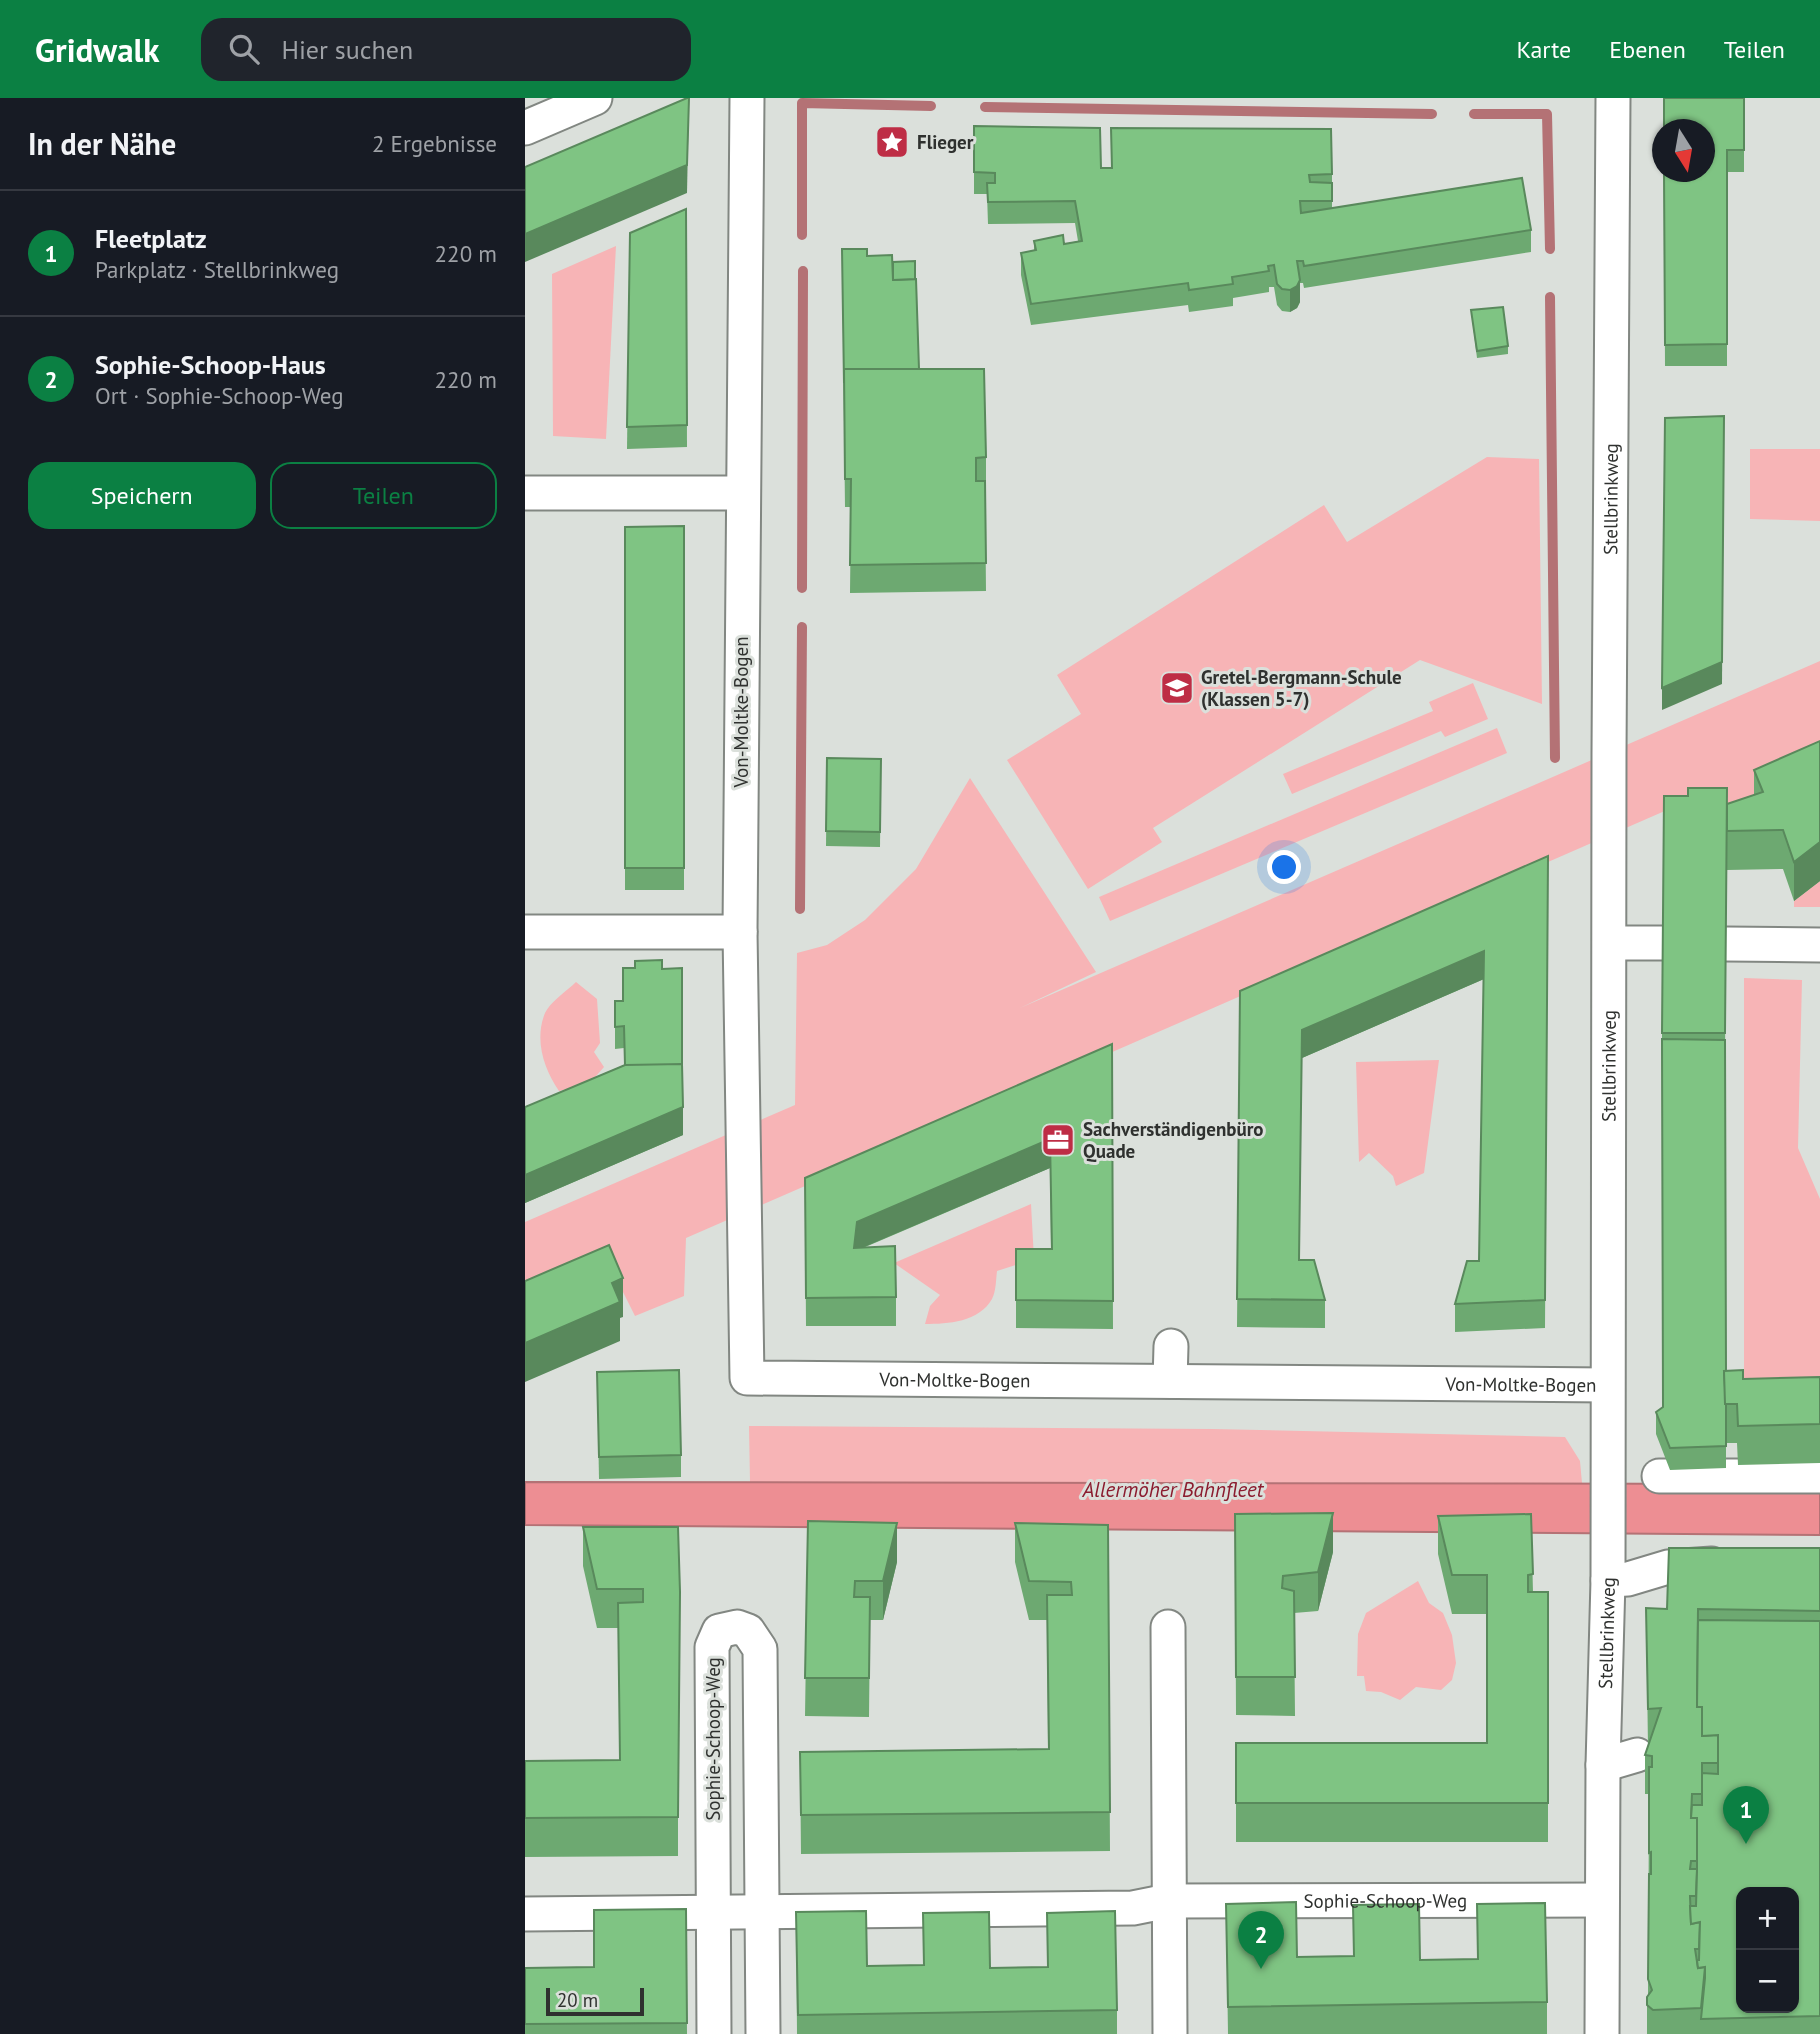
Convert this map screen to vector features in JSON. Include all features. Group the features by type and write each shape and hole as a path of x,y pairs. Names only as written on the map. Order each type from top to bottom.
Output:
{"street":[{"path":"525,128 595,98"},
{"name":"Von-Moltke-Bogen","path":"747,98 740,932 747,1378 1607,1385"},
{"name":"Stellbrinkweg","path":"1602,2034 1603,1765 1608,1580 1613,98"},
{"path":"525,493 743,493"},
{"path":"525,932 740,932"},
{"path":"1610,943 1664,943"},
{"path":"1726,944 1820,945"},
{"path":"1170,1381 1171,1346"},
{"path":"1660,1476 1820,1476"},
{"path":"1608,1580 1628,1579 1668,1567 1745,1562"},
{"name":"Sophie-Schoop-Weg","path":"714,2034 712,1647 719,1631 737,1628 748,1631 760,1648 763,2034"},
{"path":"1168,1628 1170,2034"},
{"path":"1603,1765 1637,1755"},
{"name":"Sophie-Schoop-Weg","path":"525,1914 1133,1908 1168,1900 1602,1899"}],"shaded area":[{"path":"616,246 606,439 553,436 552,274"},
{"path":"1750,449 1820,449 1820,521 1750,519"},
{"path":"1487,457 1539,459 1542,704 1420,660 1153,828 1162,842 1088,889 1007,760 1081,714 1057,675 1324,505 1347,542"},
{"path":"1820,661 1820,774 1737,810 1667,810 686,1238 684,1296 635,1316 612,1270 525,1308 525,1222 795,1105 797,953 827,945 865,920 916,869 970,778 1096,972 1020,1008"},
{"path":"1473,683 1488,719 1445,737 1441,731 1292,794 1283,774 1433,711 1429,702"},
{"path":"1497,728 1507,753 1110,921 1099,897"},
{"path":"1820,881 1820,907 1794,907 1794,901"},
{"path":"1744,978 1802,980 1798,1148 1820,1199 1820,1415 1744,1417"},
{"path":"576,982 597,999 600,1043 594,1052 604,1067 589,1084 559,1091 545,1064 540,1033 545,1013"},
{"path":"1439,1060 1424,1173 1396,1186 1393,1176 1369,1153 1359,1162 1356,1062"},
{"path":"1031,1204 1034,1259 997,1271 993,1296 979,1313 953,1322 925,1324 930,1306 940,1295 894,1263"},
{"path":"749,1426 1212,1429 1565,1437 1580,1461 1582,1483 750,1482"},
{"path":"1418,1581 1429,1603 1443,1613 1452,1635 1456,1663 1452,1680 1441,1690 1416,1687 1400,1700 1381,1692 1366,1691 1364,1676 1357,1676 1358,1634 1366,1613"}],"water":[{"name":"Allermöher Bahnfleet","path":"525,1482 1820,1484 1820,1535 525,1525"}],"building":[{"path":"687,98 687,165 525,234 525,167"},
{"path":"1664,98 1744,98 1744,150 1727,150 1727,344 1665,345 1664,182 1715,182 1715,119 1664,119"},
{"path":"974,126 1100,128 1101,168 1112,168 1111,128 1331,129 1332,174 1309,175 1310,182 1332,183 1332,201 1300,201 1301,213 1522,178 1531,230 1304,266 1303,261 1297,261 1300,280 1297,286 1290,290 1282,289 1277,284 1274,265 1268,266 1269,271 1232,277 1233,284 1189,290 1188,283 1031,304 1021,253 1036,250 1034,241 1063,235 1064,244 1082,241 1075,201 988,202 987,183 995,183 995,173 974,172"},
{"path":"686,209 687,425 627,427 630,233"},
{"path":"842,249 867,249 867,256 892,255 893,280 916,279 919,369 844,369 844,383"},
{"path":"915,261 915,279 893,280 893,262"},
{"path":"1503,307 1508,346 1477,351 1471,310"},
{"path":"844,369 984,369 986,457 976,458 976,481 985,481 986,563 850,565 851,479 845,479"},
{"path":"1724,416 1722,662 1662,688 1665,418"},
{"path":"684,526 684,868 625,868 625,527"},
{"path":"1820,741 1820,842 1794,862 1783,830 1727,831 1727,804 1763,792 1754,770"},
{"path":"827,758 881,759 880,832 826,831"},
{"path":"1688,788 1727,788 1725,1033 1662,1033 1664,796 1688,796"},
{"path":"1548,856 1545,1300 1455,1304 1467,1261 1479,1261 1484,951 1302,1030 1299,1260 1314,1260 1325,1300 1237,1299 1240,991"},
{"path":"662,960 662,969 682,968 682,1065 625,1065 624,1026 615,1027 615,1001 623,1001 623,968 635,968 635,961"},
{"path":"1662,1039 1725,1040 1726,1446 1670,1448 1656,1412 1663,1407"},
{"path":"1112,1044 1113,1301 1016,1300 1016,1249 1052,1249 1050,1139 857,1222 854,1248 895,1246 896,1297 806,1298 805,1178"},
{"path":"682,1064 683,1107 525,1175 525,1107 625,1065"},
{"path":"609,1245 623,1278 612,1283 620,1302 525,1343 525,1281"},
{"path":"679,1370 681,1455 599,1457 597,1372"},
{"path":"1743,1370 1743,1379 1820,1377 1820,1424 1738,1426 1737,1404 1725,1404 1724,1371"},
{"path":"1333,1513 1318,1572 1283,1576 1282,1588 1294,1591 1295,1677 1236,1677 1235,1514"},
{"path":"1531,1514 1533,1574 1528,1575 1528,1592 1548,1592 1548,1803 1236,1803 1236,1743 1487,1743 1487,1575 1452,1575 1438,1516"},
{"path":"808,1521 897,1523 883,1581 855,1581 854,1597 870,1597 869,1678 805,1678"},
{"path":"1015,1523 1108,1525 1110,1812 801,1815 800,1752 1049,1749 1047,1595 1072,1595 1071,1582 1029,1581"},
{"path":"583,1527 678,1527 678,1817 525,1818 525,1761 620,1760 618,1603 643,1602 643,1589 597,1589"},
{"path":"1669,1548 1820,1548 1820,1611 1698,1609 1697,1707 1702,1707 1702,1736 1718,1735 1718,1763 1702,1763 1702,1794 1692,1794 1691,1818 1697,1818 1697,1861 1691,1861 1690,1869 1697,1869 1696,1896 1690,1896 1691,1924 1700,1922 1699,1949 1695,1949 1698,1968 1705,1967 1701,2008 1653,2010 1647,2005 1647,1997 1652,1990 1648,1979 1651,1874 1649,1767 1652,1767 1652,1756 1645,1755 1661,1708 1648,1709 1646,1608 1667,1609"},
{"path":"1698,1620 1820,1621 1820,2016 1701,2019 1705,1967 1698,1968 1697,1960 1700,1922 1691,1924 1690,1906 1696,1906 1697,1818 1691,1818 1692,1805 1702,1805 1702,1773 1718,1774 1718,1735 1702,1736 1702,1707 1697,1707"},
{"path":"1296,1902 1297,1957 1354,1956 1353,1905 1419,1904 1420,1960 1478,1959 1477,1904 1545,1903 1547,2002 1228,2007 1226,1904"},
{"path":"686,1909 687,2023 525,2024 525,1968 594,1967 594,1910"},
{"path":"866,1911 867,1966 924,1965 923,1913 989,1912 990,1968 1048,1967 1047,1913 1115,1911 1117,2010 798,2015 796,1912"}],"waterway":[{"path":"802,235 802,103 931,106"},
{"path":"985,107 1432,114"},
{"path":"1474,114 1547,114 1550,249"},
{"path":"802,588 803,271"},
{"path":"1550,297 1555,758"},
{"path":"800,909 802,627"}],"place":[{"name":"Flieger","path":"892,142"},
{"name":"Gretel-Bergmann-Schule (Klassen 5-7)","path":"1177,688"},
{"name":"Sachverständigenbüro Quade","path":"1058,1140"},
{"name":"Fleetplatz","path":"1746,1844"},
{"name":"Sophie-Schoop-Haus","path":"1261,1969"}]}
